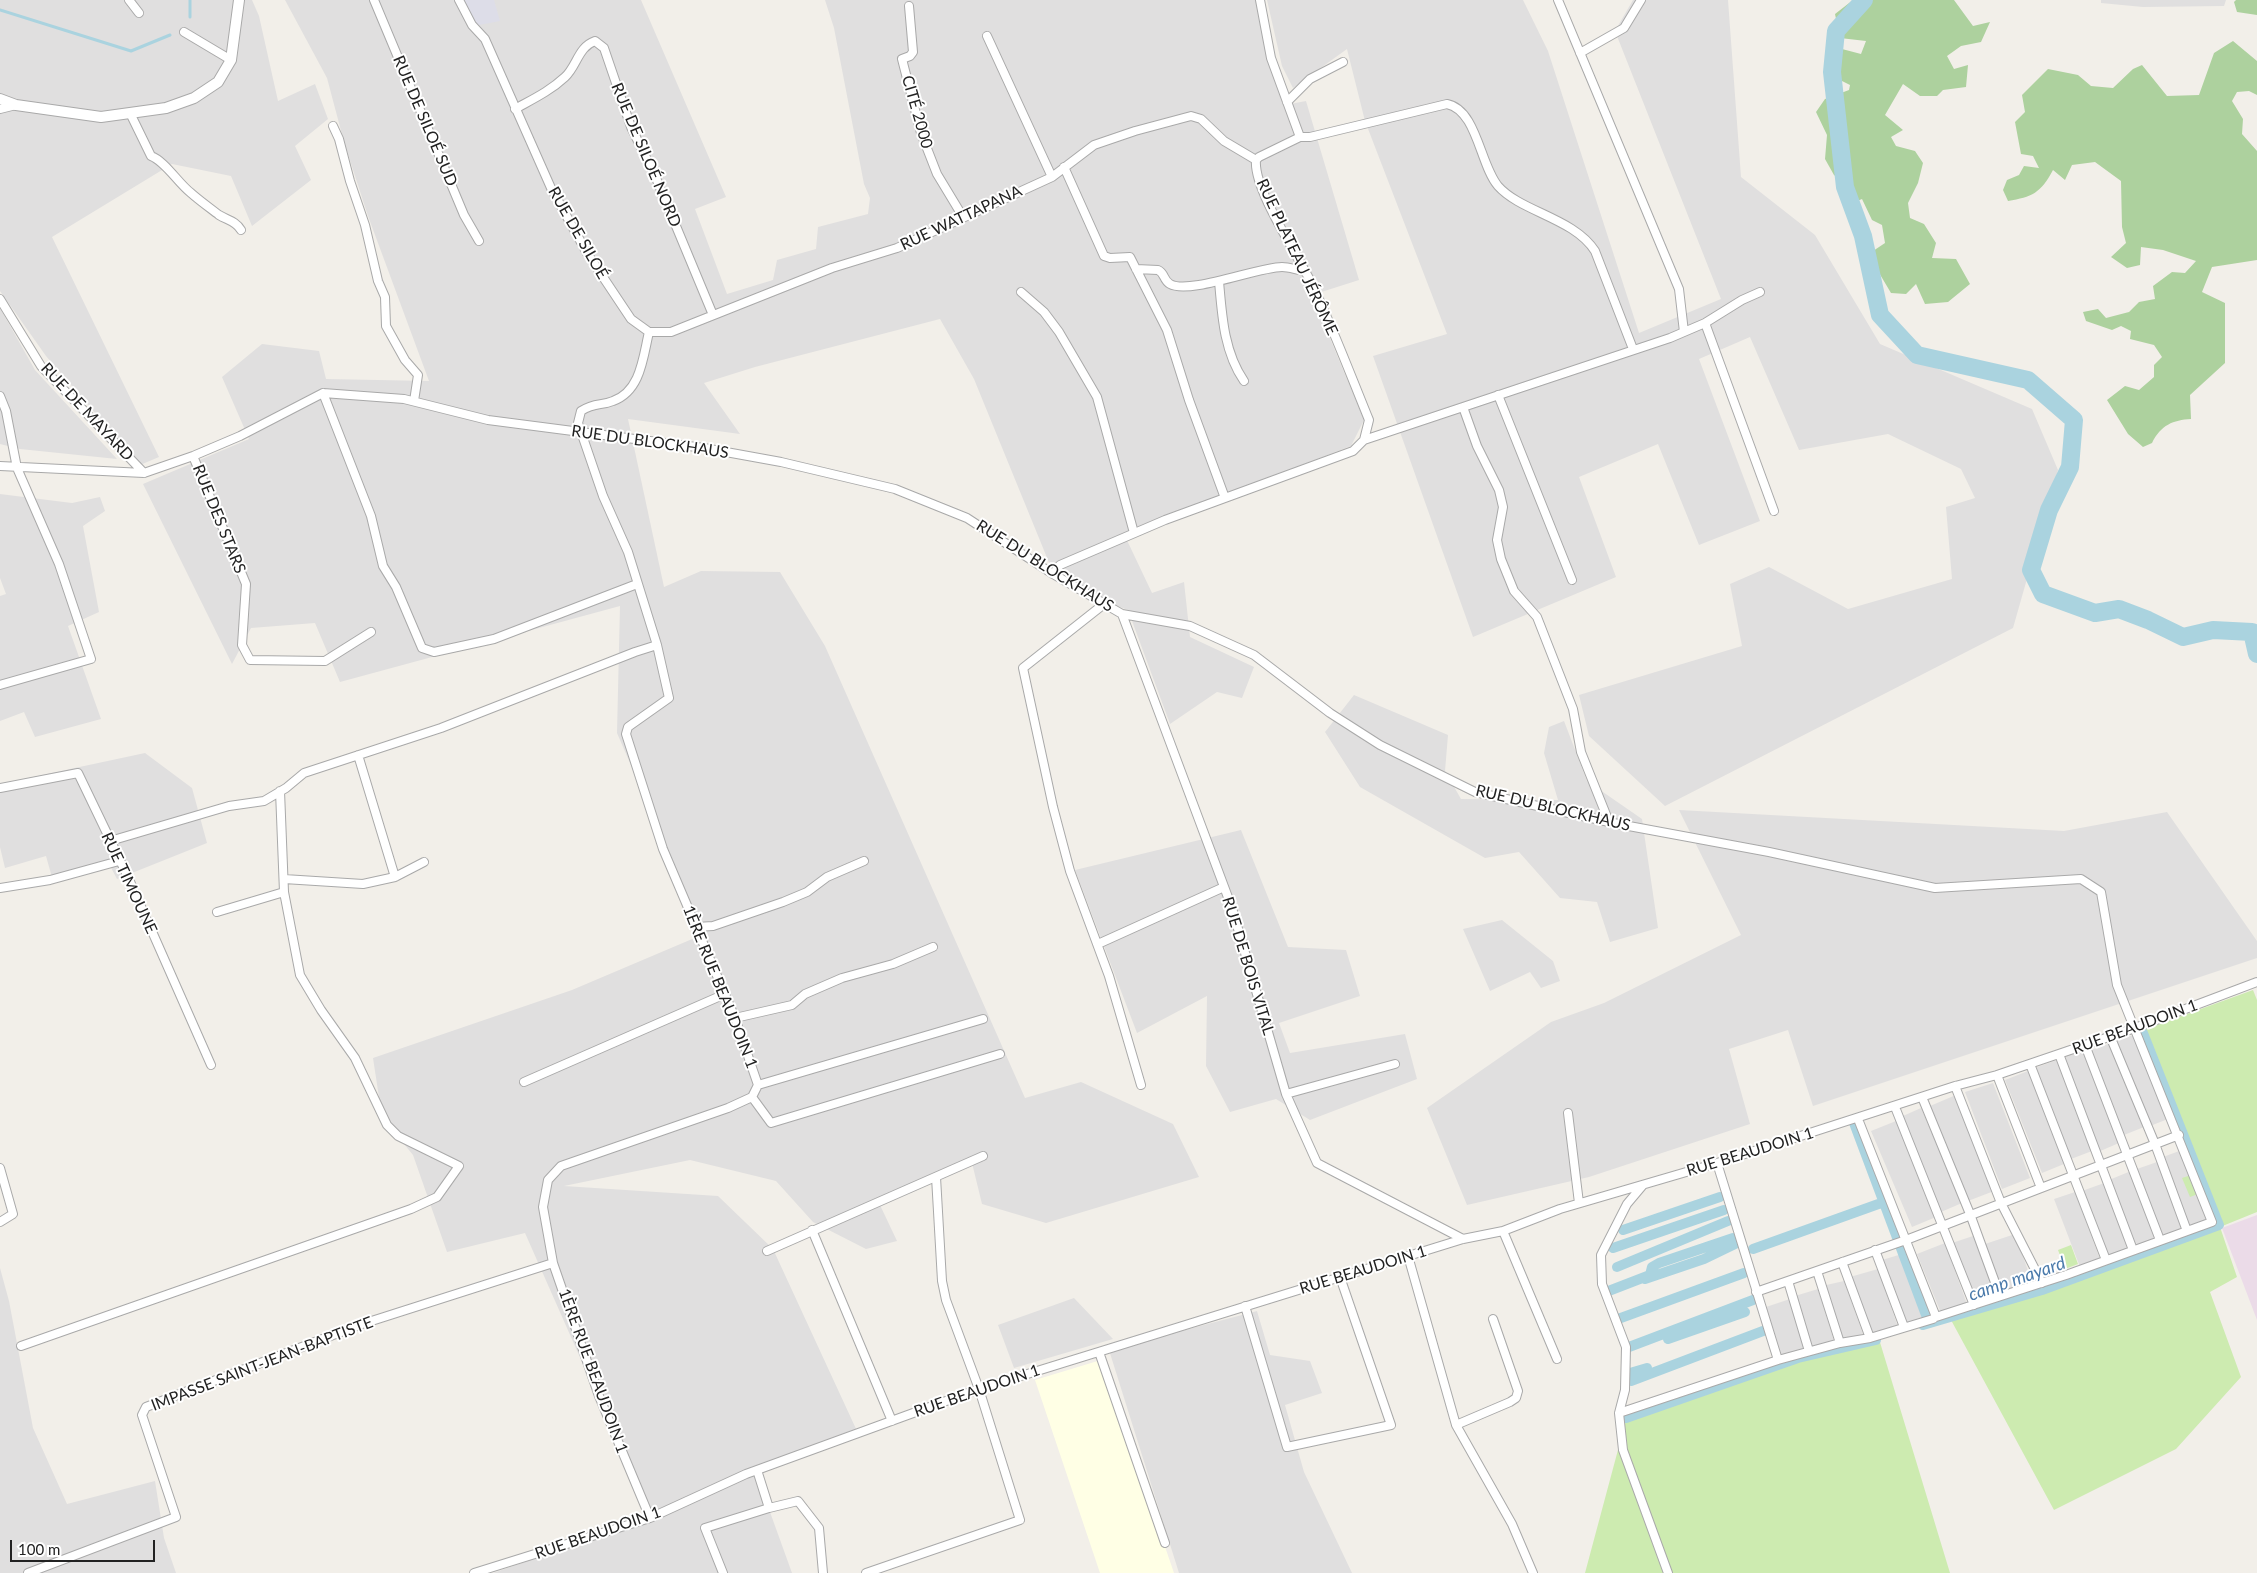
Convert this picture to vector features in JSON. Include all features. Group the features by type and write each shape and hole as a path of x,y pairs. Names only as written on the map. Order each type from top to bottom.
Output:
{"street":[{"path":"129,0 139,13"},
{"path":"0,99 16,105 101,117 166,108 194,98 218,82 230,60 240,0"},
{"name":"RUE DE SILOÉ SUD","path":"374,0 464,215 479,241"},
{"name":"RUE DE SILOÉ","path":"459,0 472,25 485,39 551,188 587,253 631,319 649,332"},
{"path":"1260,0 1271,58 1300,137"},
{"path":"1558,0 1679,289 1684,332"},
{"path":"1580,53 1624,28 1641,0"},
{"name":"CITÉ 2000","path":"909,6 913,52 910,56 902,58 921,133 937,174 963,217"},
{"path":"184,32 230,60"},
{"path":"987,36 1052,177"},
{"name":"RUE DE SILOÉ NORD","path":"515,109 545,93 568,75 588,44 595,41 604,48 631,128 656,178 713,315"},
{"path":"1287,102 1310,79 1343,62"},
{"name":"RUE PLATEAU JÉRÔME","path":"1364,440 1369,420 1314,287 1270,207 1256,169 1256,160 1300,137 1384,121 1447,104 1453,105 1462,112 1478,141 1492,177 1498,186 1507,194 1564,224 1590,243 1598,257 1633,350"},
{"path":"0,109 16,105"},
{"path":"130,113 151,156 159,159 170,174 191,194 220,216 238,224 242,230"},
{"name":"RUE WATTAPANA","path":"649,332 671,332 832,268 897,248 1052,177 1094,145 1190,116 1201,119 1224,141 1256,160"},
{"path":"332,126 339,139 350,181 366,225 378,280 385,297 386,326 405,360 418,375 414,401"},
{"path":"1064,167 1104,256 1110,258 1130,257 1167,330 1189,400 1225,498"},
{"path":"1136,269 1158,270 1164,274 1166,280 1176,286 1219,281 1282,267 1305,271"},
{"path":"1219,281 1227,349 1244,381"},
{"path":"1021,292 1044,312 1059,332 1097,397 1134,533"},
{"path":"1053,574 1060,565 1134,533 1353,451 1364,440 1684,332 1705,323 1742,300 1760,292"},
{"name":"RUE DE MAYARD","path":"0,299 41,366 144,473"},
{"path":"1705,323 1774,511"},
{"path":"582,433 578,423 581,412 595,403 612,402 627,394 637,378 649,332"},
{"path":"0,466 144,473 194,456 240,436 323,393 371,516 383,566 396,586 422,648 434,652 494,639 637,584"},
{"name":"RUE DU BLOCKHAUS","path":"323,393 414,401 488,420 704,448 895,489 967,518 1053,574 1122,614 1190,626 1254,655 1330,713 1380,745 1474,792 1609,822 1769,852 1935,888 2081,879 2101,892 2117,985 2179,1135 2212,1222 2186,1231"},
{"path":"1498,395 1572,580"},
{"path":"0,396 6,411 17,468 60,564 91,659 0,685"},
{"path":"1463,407 1477,446 1499,490 1503,507 1497,540 1501,559 1514,591 1537,617 1573,709 1581,752 1609,822"},
{"name":"1ÈRE RUE BEAUDOIN 1","path":"582,433 603,496 628,552 657,645 668,698 628,727 626,734 663,849 735,1018 758,1084 752,1097 728,1108 561,1166 548,1180 543,1207 553,1262 598,1396 650,1518"},
{"name":"RUE DES STARS","path":"194,456 246,584 242,645 250,660 325,661 371,632"},
{"path":"1104,604 1023,668 1052,807 1070,871 1109,976 1140,1085"},
{"name":"RUE DE BOIS VITAL","path":"1122,614 1224,887 1286,1094 1317,1163 1463,1239"},
{"path":"110,841 230,806 264,800 304,773 442,728 657,645"},
{"path":"358,755 395,877"},
{"name":"RUE TIMOUNE","path":"0,788 78,774 211,1065"},
{"path":"21,1346 411,1208 437,1197 459,1166 398,1136 387,1125 356,1058 321,1010 300,975 284,892 280,791"},
{"path":"696,927 714,926 764,907 783,902 807,892 827,877 864,860"},
{"path":"0,888 50,880 119,861"},
{"path":"284,879 363,884 395,877 424,862"},
{"path":"1098,944 1224,887"},
{"path":"217,912 284,892"},
{"path":"735,1018 792,1005 805,994 842,978 893,964 933,947"},
{"name":"RUE BEAUDOIN 1","path":"474,1573 650,1518 757,1470 979,1388 1463,1239 1503,1231 1579,1203 1717,1163 1858,1119 1955,1086 1997,1075 2135,1028 2257,982"},
{"path":"524,1082 725,994"},
{"path":"758,1084 983,1019"},
{"path":"1858,1119 1901,1241 1936,1317 2042,1283 2186,1231 2155,1144 2110,1036"},
{"path":"2085,1045 2160,1240"},
{"path":"752,1097 771,1124 1000,1054"},
{"path":"2059,1054 2133,1250"},
{"path":"1286,1094 1395,1064"},
{"path":"2030,1064 2106,1260"},
{"path":"1997,1075 2040,1188"},
{"path":"1955,1086 2001,1203 2042,1283"},
{"path":"1922,1097 1970,1214 2000,1296"},
{"path":"1895,1107 1974,1305"},
{"path":"1568,1113 1579,1203"},
{"path":"1756,1292 1943,1226 2179,1135"},
{"path":"767,1251 983,1156"},
{"path":"1717,1163 1778,1360"},
{"path":"0,1168 13,1214 0,1222"},
{"path":"866,1573 1020,1520 979,1388 946,1300 942,1281 936,1177"},
{"path":"1644,1184 1627,1204 1601,1255 1602,1284 1626,1347 1625,1390 1620,1413 1623,1450 1668,1573"},
{"path":"812,1230 892,1421"},
{"path":"1503,1231 1557,1359"},
{"path":"1875,1250 1904,1327"},
{"path":"1408,1256 1456,1425 1512,1524 1533,1573"},
{"name":"IMPASSE SAINT-JEAN-BAPTISTE","path":"28,1573 176,1516 142,1415 146,1407 359,1325 553,1262"},
{"path":"1842,1262 1870,1338"},
{"path":"1817,1271 1840,1343"},
{"path":"1245,1306 1288,1447 1391,1425 1340,1277"},
{"path":"1788,1281 1809,1351"},
{"path":"1456,1425 1516,1398 1518,1392 1493,1319"},
{"path":"1620,1413 1778,1360 1840,1343 1870,1338 1929,1319"},
{"path":"1099,1352 1165,1543"},
{"path":"757,1470 769,1508"},
{"path":"723,1573 705,1528 798,1501 819,1528 823,1573"}],"shaded area":[{"path":"0,0 252,0 259,16 278,101 315,84 328,119 295,146 311,180 252,226 231,176 172,164 52,237 159,457 140,465 46,356 0,291"},
{"path":"285,0 641,0 726,197 695,209 727,294 773,280 777,260 816,249 818,227 868,214 870,198 864,184 834,28 825,0 1259,0 1271,65 1290,104 1306,101 1359,280 1312,295 1364,420 1351,446 1124,534 1152,593 1184,582 1190,637 1254,667 1242,698 1217,692 1170,724 1128,610 1093,597 1056,563 1050,565 974,379 940,319 755,367 704,383 740,434 628,419 664,587 701,571 780,572 825,646 1025,1098 1081,1082 1173,1124 1199,1177 1046,1223 982,1204 972,1163 880,1205 897,1241 866,1249 813,1222 776,1181 690,1160 564,1186 718,1196 773,1249 857,1431 757,1476 792,1573 493,1573 651,1518 525,1233 447,1252 413,1155 382,1117 373,1058 572,990 704,934 617,733 620,606 340,682 315,623 251,628 232,664 143,484 249,439 222,377 262,344 319,351 326,379 429,381 368,216 344,142 327,78"},
{"path":"460,0 494,0 500,21 474,26"},
{"path":"1267,0 1523,0 1548,51 1639,333 1721,299 1615,31 1633,0 1728,0 1741,177 1815,235 1880,344 2032,409 2058,470 2013,628 1665,806 1589,736 1579,695 1742,646 1730,584 1769,567 1848,609 1952,579 1946,507 1975,498 1961,469 1888,434 1799,450 1750,337 1699,359 1760,521 1699,545 1658,444 1579,477 1616,577 1473,637 1373,356 1447,334 1365,121 1347,49 1293,88 1282,66"},
{"path":"2101,0 2226,0 2224,6 2143,7 2101,3"},
{"path":"0,308 35,370 117,459 20,449 0,444"},
{"path":"0,494 72,503 100,497 105,511 83,526 99,612 68,626 101,719 35,737 24,712 0,721 0,596 6,594 0,578"},
{"path":"1354,695 1448,735 1445,771 1461,799 1558,800 1544,753 1549,727 1564,721 1587,781 1642,819 1658,928 1610,942 1597,902 1560,898 1519,852 1485,858 1360,787 1325,732"},
{"path":"145,753 192,788 207,843 117,879 107,860 53,881 46,856 5,868 0,847 0,784"},
{"path":"1679,810 2064,831 2167,812 2257,941 2257,958 1813,1106 1788,1030 1729,1049 1750,1124 1589,1177 1467,1205 1427,1108 1551,1022 1604,1003 1741,935"},
{"path":"1241,830 1288,947 1346,950 1360,996 1279,1023 1290,1053 1405,1034 1417,1079 1310,1120 1276,1099 1230,1112 1206,1066 1207,996 1137,1033 1075,870"},
{"path":"1502,920 1553,961 1560,981 1541,988 1530,972 1490,991 1463,929"},
{"path":"2136,1034 2168,1119 2150,1126 2116,1041"},
{"path":"2111,1043 2144,1127 2124,1135 2091,1050"},
{"path":"2083,1050 2119,1143 2098,1152 2062,1058"},
{"path":"2057,1060 2092,1151 2071,1159 2035,1068"},
{"path":"2028,1071 2064,1164 2042,1173 2005,1080"},
{"path":"1993,1083 2030,1178 2002,1189 1965,1092"},
{"path":"1956,1095 1994,1191 1968,1201 1930,1106"},
{"path":"1921,1108 1962,1203 1941,1212 1903,1116"},
{"path":"1896,1121 1936,1217 1912,1227 1871,1131"},
{"path":"2182,1150 2208,1219 2188,1226 2163,1157"},
{"path":"2157,1162 2183,1228 2162,1237 2137,1169"},
{"path":"2131,1171 2157,1239 2134,1246 2109,1180"},
{"path":"2107,1182 2130,1249 2107,1257 2082,1191"},
{"path":"2075,1192 2100,1259 2080,1267 2054,1199"},
{"path":"2257,1215 2257,1320 2222,1228"},
{"path":"2015,1234 2032,1282 2002,1293 1985,1244"},
{"path":"1976,1235 1997,1294 1976,1302 1952,1243"},
{"path":"1945,1243 1967,1304 1941,1313 1917,1254"},
{"path":"1902,1254 1926,1317 1905,1325 1882,1260"},
{"path":"0,1268 9,1301 33,1428 67,1504 155,1481 164,1538 176,1573 0,1573"},
{"path":"1878,1269 1898,1327 1870,1336 1850,1277"},
{"path":"1844,1281 1863,1334 1841,1341 1822,1286"},
{"path":"1818,1289 1834,1341 1811,1348 1795,1296"},
{"path":"1074,1298 1113,1339 1014,1368 998,1325"},
{"path":"1790,1299 1806,1349 1782,1356 1766,1307"},
{"path":"1257,1311 1270,1355 1310,1361 1322,1393 1285,1405 1304,1472 1352,1573 1179,1573 1109,1350"},
{"path":"1101,1360 1174,1573 1100,1573 1035,1380"}],"green space":[{"path":"1853,0 1954,0 1973,26 1990,22 1981,42 1961,46 1947,56 1954,69 1968,65 1966,87 1943,90 1937,96 1920,96 1903,84 1885,115 1903,130 1891,137 1896,146 1915,151 1923,163 1918,183 1908,203 1910,218 1924,224 1936,243 1932,258 1956,259 1970,284 1948,302 1925,304 1916,284 1906,294 1891,293 1872,261 1873,251 1885,243 1882,225 1872,220 1862,199 1850,204 1848,186 1834,175 1825,159 1827,135 1816,112 1825,99 1849,90 1850,85 1838,79 1835,63 1842,49 1861,54 1866,41 1840,38 1835,14"},
{"path":"2236,0 2257,0 2257,15 2237,12 2234,2"},
{"path":"2233,41 2257,61 2257,95 2249,91 2237,92 2232,101 2243,119 2242,134 2257,151 2257,260 2212,267 2202,292 2225,303 2225,363 2190,395 2191,419 2173,422 2159,432 2152,443 2143,447 2128,434 2107,400 2125,386 2139,390 2154,377 2154,365 2162,357 2154,345 2130,339 2131,331 2121,326 2112,330 2086,321 2083,312 2098,309 2106,318 2129,312 2139,302 2155,299 2153,286 2172,272 2185,273 2196,261 2163,250 2141,247 2140,265 2127,268 2111,257 2126,243 2122,227 2121,181 2095,162 2072,165 2065,180 2053,170 2049,178 2035,193 2008,201 2003,190 2007,180 2019,175 2024,166 2039,168 2033,156 2021,154 2015,122 2025,112 2022,95 2048,69 2078,75 2091,86 2113,88 2133,69 2142,65 2167,96 2199,95 2214,53"},
{"path":"2253,990 2257,1000 2257,1212 2220,1227 2237,1277 2210,1292 2241,1377 2176,1449 2054,1510 1951,1320 2219,1225 2143,1030"},
{"path":"2191,1175 2198,1194 2190,1197 2182,1178"},
{"path":"2071,1245 2078,1264 2065,1269 2058,1250"},
{"path":"1879,1339 1950,1573 1585,1573 1626,1420 1780,1366"}],"waterway":[{"path":"190,0 190,17"},
{"path":"1864,0 1836,31 1832,72 1845,187 1863,236 1880,315 1917,355 2028,380 2074,420 2070,467 2049,510 2031,570 2043,594 2095,613 2119,609 2148,620 2183,637 2213,630 2252,632 2257,654"},
{"path":"0,10 131,51 170,35"},
{"name":"camp mayard","path":"1923,1325 2042,1290 2219,1225 2143,1033"},
{"path":"1854,1123 1929,1323"},
{"path":"1623,1230 1720,1197"},
{"path":"1753,1249 1884,1202"},
{"path":"1613,1248 1724,1210"},
{"path":"1617,1267 1728,1221"},
{"path":"1606,1292 1650,1275 1652,1267 1659,1263 1733,1238"},
{"path":"1645,1279 1704,1259 1735,1244"},
{"path":"1618,1319 1744,1273"},
{"path":"1629,1347 1753,1300"},
{"path":"1668,1339 1745,1312"},
{"path":"1631,1381 1763,1331"},
{"name":"camp mayard","path":"1626,1418 1798,1358 1876,1340"},
{"path":"1630,1373 1647,1368"}]}
